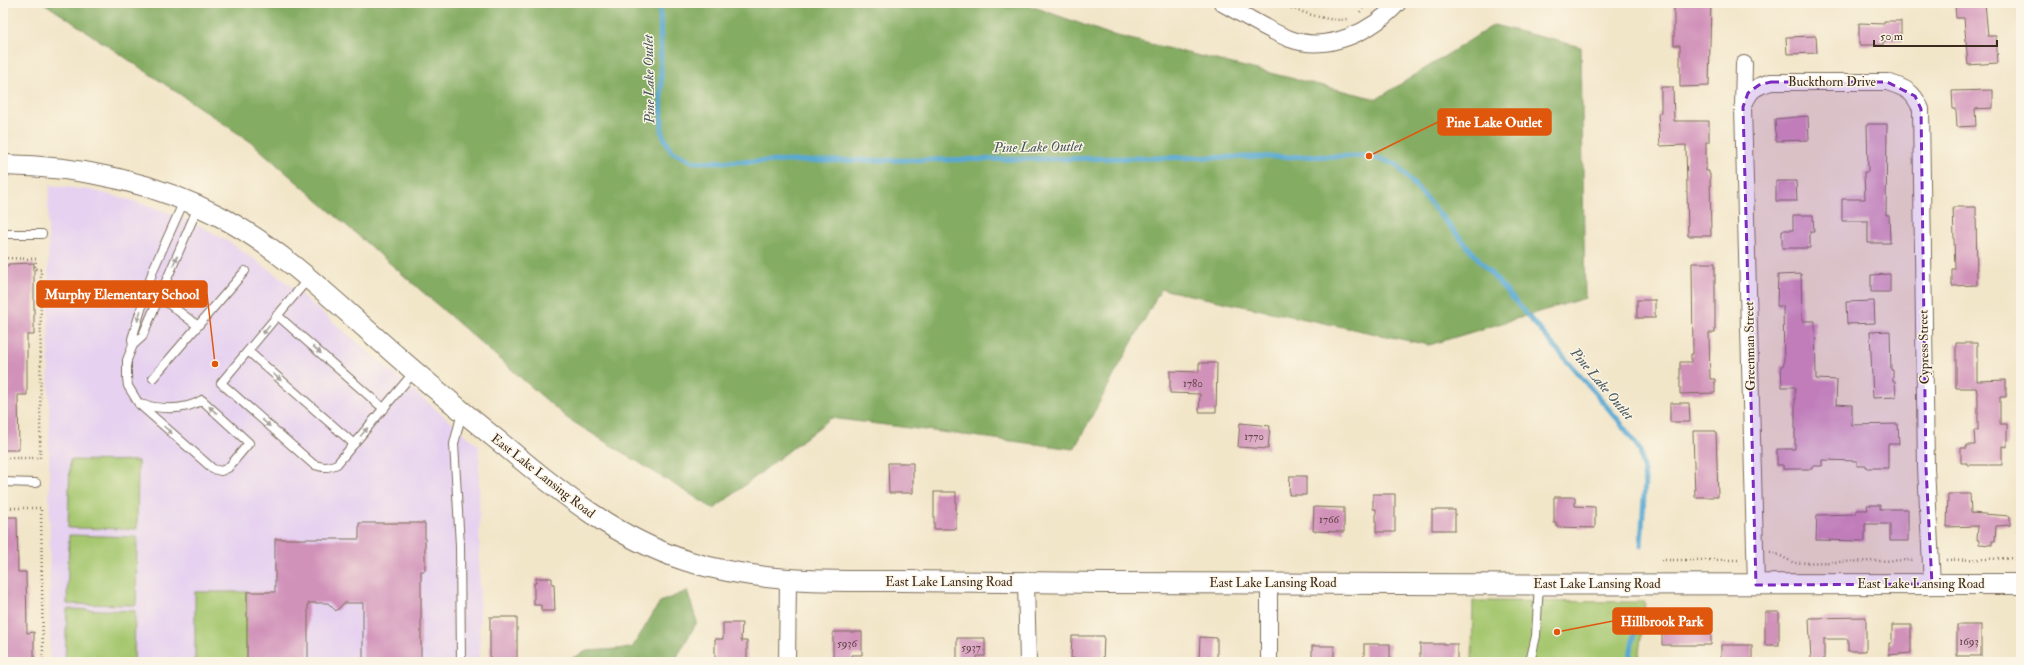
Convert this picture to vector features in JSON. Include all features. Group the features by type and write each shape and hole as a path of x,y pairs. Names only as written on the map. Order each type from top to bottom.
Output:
{"street":[{"path":"1222,3 1291,39 1310,43 1328,42 1356,34 1383,17 1398,3"},
{"name":"Greenman Street","path":"1744,64 1756,584"},
{"name":"Buckthorn Drive","path":"1744,107 1748,93 1759,85 1771,82 1887,82 1903,87 1915,96 1921,109"},
{"name":"Cypress Street","path":"1921,109 1926,468 1932,584"},
{"name":"East Lake Lansing Road","path":"3,165 66,169 123,179 191,204 221,217 259,241 308,278 414,372 554,488 598,520 654,549 722,571 788,581 2021,584"},
{"path":"787,662 788,581"},
{"path":"1026,582 1028,662"},
{"path":"1269,583 1269,662"}],"lane":[{"path":"139,404 158,408 175,408 192,405 202,400 249,443 228,468 217,471 209,467 139,404 128,386 127,360 133,345 134,334 153,270 191,204"},
{"path":"133,345 142,336 159,296 191,204"},
{"path":"3,234 42,234"},
{"path":"153,378 245,271"},
{"path":"308,278 221,383 313,464 321,468 329,468 337,464 414,372"},
{"path":"148,288 198,326"},
{"path":"277,315 384,409"},
{"path":"248,351 354,444"},
{"path":"461,662 460,544 454,444 462,411"},
{"path":"3,482 36,483"},
{"path":"1530,662 1536,636 1539,583"}],"path":[{"path":"1276,3 1323,17 1341,20 1349,18"},
{"path":"1356,17 1366,3"},
{"path":"3,258 36,259 36,269 41,270 41,278 40,458 3,458"},
{"path":"3,508 41,508 43,662"},
{"path":"1661,560 1740,560 1773,552 1794,563 2021,558"}],"highlighted area":[{"path":"1771,82 1887,82 1915,96 1921,109 1926,468 1932,584 1756,585 1743,107 1748,93 1759,85"}],"shaded area":[{"path":"50,185 90,190 127,199 164,211 200,226 234,245 285,281 479,446 480,662 50,662 48,204"}],"green space":[{"path":"44,3 1023,3 1109,34 1377,99 1494,25 1581,47 1585,298 1429,345 1161,289 1074,449 831,418 714,509 567,418 251,142"},
{"path":"70,460 138,461 137,529 68,528"},
{"path":"69,535 137,537 136,605 67,604"},
{"path":"687,591 697,622 674,662 564,662 587,651 632,648 660,602"},
{"path":"195,592 247,592 247,662 195,662"},
{"path":"1473,601 1645,602 1638,662 1472,662"},
{"path":"67,609 135,611 134,662 65,662"}],"building":[{"path":"1674,3 1711,3 1709,86 1680,87 1680,45 1674,45"},
{"path":"1985,3 1988,36 1996,36 1998,63 1968,65 1964,18 1956,18 1955,6"},
{"path":"1884,21 1901,21 1901,41 1883,41 1883,45 1859,45 1859,23 1884,24"},
{"path":"1816,36 1817,53 1787,54 1786,37"},
{"path":"1661,87 1673,87 1674,121 1709,121 1709,142 1706,142 1706,171 1709,171 1710,174 1711,236 1688,236 1686,145 1660,146 1658,113 1661,113"},
{"path":"1993,90 1993,108 1975,109 1976,126 1957,127 1956,109 1953,109 1952,91"},
{"path":"1808,116 1809,140 1776,141 1775,119"},
{"path":"1867,124 1887,124 1886,215 1889,215 1890,243 1868,243 1868,221 1842,221 1842,199 1865,199 1864,172 1868,172"},
{"path":"1776,181 1796,181 1797,201 1776,201"},
{"path":"1953,207 1976,207 1977,285 1952,286 1952,269 1955,269"},
{"path":"1793,215 1813,215 1814,232 1810,232 1810,248 1782,248 1782,230 1793,230"},
{"path":"34,263 34,335 27,335 27,395 18,395 19,450 3,450 3,267 8,267 8,264"},
{"path":"1692,263 1715,263 1715,333 1709,333 1710,379 1715,379 1715,393 1680,394 1680,362 1691,362 1691,354 1693,354"},
{"path":"1801,274 1802,321 1815,321 1816,379 1837,380 1836,404 1852,405 1852,425 1898,424 1899,444 1888,444 1888,468 1867,468 1867,466 1857,466 1857,461 1822,460 1822,466 1812,466 1812,469 1783,469 1783,465 1777,465 1777,449 1795,449 1795,387 1782,387 1781,366 1784,365 1783,306 1777,306 1778,275"},
{"path":"1890,274 1890,292 1871,292 1871,275"},
{"path":"1637,300 1655,300 1655,318 1637,318"},
{"path":"1874,301 1875,323 1847,324 1846,302"},
{"path":"1890,331 1891,370 1893,370 1893,382 1895,381 1896,397 1873,398 1870,332"},
{"path":"1956,343 1977,343 1977,381 2006,380 2006,397 2000,397 2000,424 2007,424 2007,447 2002,446 2002,465 1967,465 1967,463 1961,463 1961,448 1967,448 1967,445 1975,445 1974,430 1978,430 1978,398 1976,388 1956,388"},
{"path":"1199,363 1217,363 1216,412 1199,412 1200,394 1170,393 1170,371 1199,372"},
{"path":"1670,403 1689,403 1690,422 1670,422"},
{"path":"1240,423 1270,426 1268,449 1238,447"},
{"path":"1693,431 1716,431 1718,497 1695,497"},
{"path":"888,463 913,463 913,493 889,493"},
{"path":"1290,476 1306,476 1306,495 1289,495"},
{"path":"934,492 956,492 956,529 934,529"},
{"path":"1373,494 1395,494 1395,532 1376,532 1376,509 1373,509"},
{"path":"1948,494 1970,494 1971,513 2010,516 2010,525 1996,526 1995,541 1992,541 1992,545 1979,544 1979,540 1977,540 1978,526 1947,527"},
{"path":"1554,497 1575,497 1575,506 1595,507 1595,528 1557,527 1557,523 1554,523"},
{"path":"1867,505 1880,505 1880,509 1908,509 1908,541 1890,541 1890,524 1865,524 1865,541 1816,540 1817,515 1856,514 1856,510 1868,510"},
{"path":"1314,507 1344,508 1344,532 1313,531"},
{"path":"1432,510 1455,510 1455,530 1432,530"},
{"path":"3,517 17,517 18,572 26,572 27,633 34,632 34,662 3,662"},
{"path":"359,523 425,523 425,571 421,571 421,662 363,662 363,603 344,603 336,611 328,603 308,603 308,662 247,662 247,592 275,592 275,539 359,539"},
{"path":"536,578 552,578 552,584 554,584 555,611 541,611 541,605 534,605 534,583 536,583"},
{"path":"1665,612 1711,613 1711,645 1662,645 1662,618 1665,618"},
{"path":"1765,612 1779,612 1779,645 1765,645"},
{"path":"490,617 517,617 517,662 490,662"},
{"path":"1866,617 1866,651 1848,651 1848,639 1824,639 1824,662 1811,662 1809,618"},
{"path":"723,623 742,623 741,641 747,641 747,662 715,662 715,639 723,639"},
{"path":"1892,625 1911,625 1911,653 1889,655 1889,643 1892,643"},
{"path":"1957,625 1981,625 1981,656 1957,656"},
{"path":"833,632 862,632 862,655 852,655 852,662 833,662"},
{"path":"1072,636 1104,636 1103,662 1077,662 1077,659 1071,658"},
{"path":"1200,637 1217,638 1217,662 1199,662"},
{"path":"957,638 985,638 985,656 977,656 977,662 957,662"},
{"path":"1364,644 1390,644 1390,662 1364,662"},
{"path":"1420,644 1457,644 1457,662 1420,662"},
{"path":"1721,645 1752,645 1752,662 1721,662"},
{"path":"1312,646 1334,646 1334,662 1312,662"}],"waterway":[{"name":"Pine Lake Outlet","path":"660,3 662,133 671,151 694,162 1369,156 1396,164 1620,422 1640,450 1645,479 1641,546"},
{"name":"Pine Lake Outlet","path":"1629,662 1636,622"}],"place":[{"name":"Pine Lake Outlet","path":"1369,156"},
{"name":"Murphy Elementary School","path":"215,364"},
{"name":"Hillbrook Park","path":"1557,632"}]}
